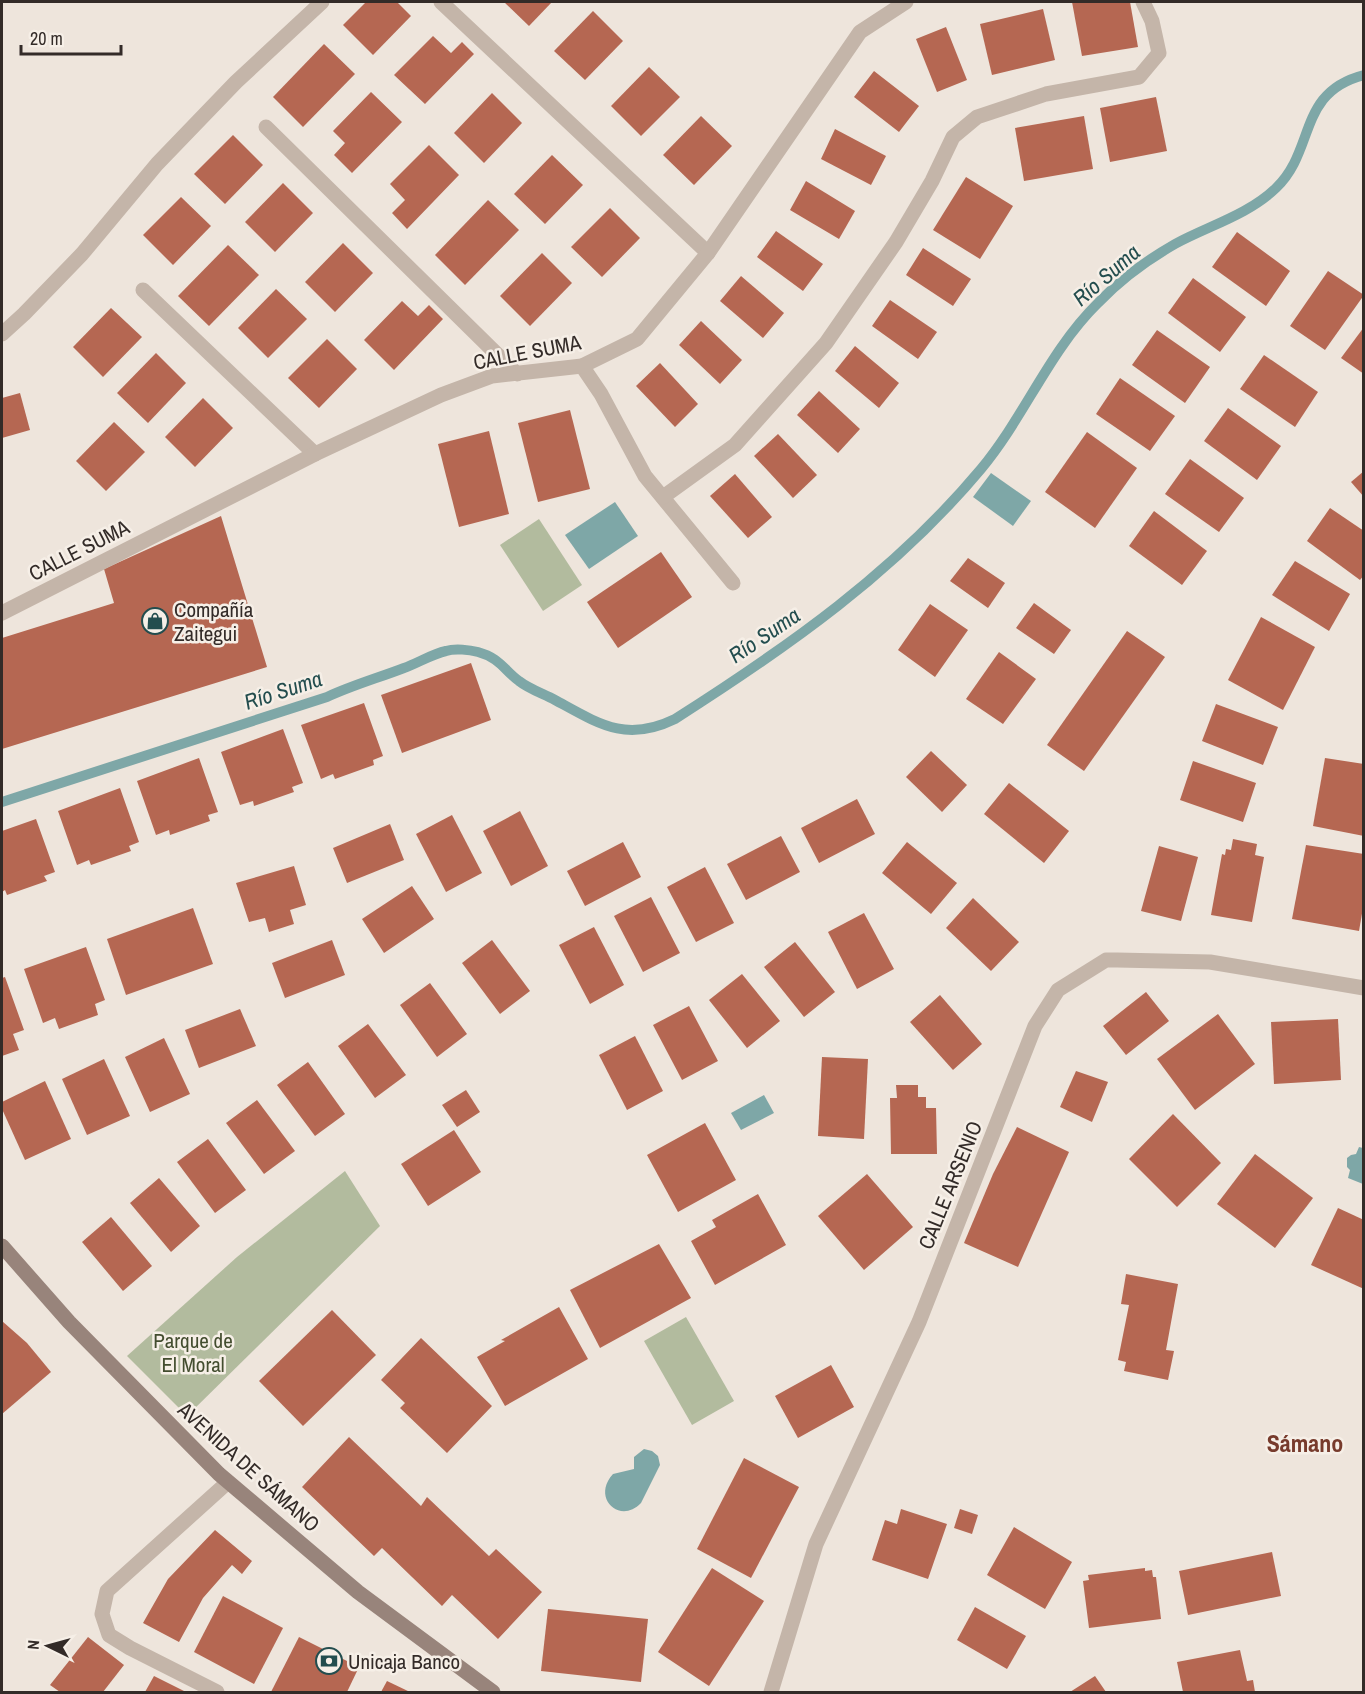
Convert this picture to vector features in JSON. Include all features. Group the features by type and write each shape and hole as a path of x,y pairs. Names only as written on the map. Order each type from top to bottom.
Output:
{"street":[{"path":"2,334 82,254 157,164 236,82 322,2"},
{"path":"441,2 708,253"},
{"name":"CALLE SUMA","path":"2,613 315,454 441,395 492,376 582,366 637,339 708,253 860,32 906,2"},
{"path":"663,497 735,445 826,343 896,242 932,181 953,137 977,117 1046,94 1139,77 1159,53 1152,21 1143,2"},
{"path":"266,127 517,374"},
{"path":"143,290 315,454"},
{"path":"582,366 601,394 645,476 733,584"},
{"name":"CALLE ARSENIO","path":"771,1692 816,1544 919,1322 1035,1026 1058,990 1107,960 1210,962 1364,988"},
{"name":"AVENIDA DE SÁMANO","path":"2,1246 69,1322 228,1482 358,1592 493,1692"},
{"path":"217,1692 109,1635 102,1614 107,1591 228,1482"}],"green space":[{"path":"539,519 582,585 543,611 500,545"},
{"name":"Parque de El Moral","path":"345,1171 380,1226 187,1416 127,1356 237,1257"},
{"path":"686,1317 734,1401 692,1425 644,1341"}],"water":[{"path":"991,473 1031,501 1013,526 973,497"},
{"path":"615,502 638,536 589,569 565,535"},
{"path":"764,1095 774,1113 741,1130 731,1113"},
{"path":"1359,1147 1363,1148 1363,1184 1348,1178 1350,1170 1347,1167 1347,1158 1356,1154"},
{"path":"644,1449 658,1456 660,1465 641,1503 633,1509 617,1510 607,1500 605,1492 607,1483 613,1474 634,1469 634,1457"}],"building":[{"path":"366,2 397,2 411,16 373,55 343,25"},
{"path":"504,2 552,2 529,26"},
{"path":"1072,2 1130,2 1138,47 1082,56"},
{"path":"1043,9 1055,60 992,75 980,24"},
{"path":"593,11 623,41 585,80 554,51"},
{"path":"946,27 967,80 937,92 916,39"},
{"path":"433,36 451,53 462,42 474,54 425,104 394,75"},
{"path":"324,44 355,74 303,127 273,97"},
{"path":"649,67 680,97 641,136 611,106"},
{"path":"874,71 919,106 899,132 854,97"},
{"path":"371,92 402,122 352,173 334,155 345,143 333,131"},
{"path":"492,93 522,123 484,163 454,133"},
{"path":"1156,97 1167,151 1110,162 1100,108"},
{"path":"701,116 732,146 694,185 663,155"},
{"path":"1084,116 1093,169 1024,181 1015,128"},
{"path":"835,129 886,156 871,185 821,159"},
{"path":"233,135 263,165 225,204 194,174"},
{"path":"429,145 459,175 407,229 392,213 405,200 390,184"},
{"path":"552,155 583,185 545,224 514,194"},
{"path":"966,177 1013,206 980,259 933,230"},
{"path":"806,181 855,211 839,239 790,210"},
{"path":"283,183 313,213 275,252 245,222"},
{"path":"181,197 211,226 173,265 143,235"},
{"path":"488,200 519,230 465,285 435,255"},
{"path":"610,208 640,238 602,277 571,247"},
{"path":"776,231 823,264 803,291 757,257"},
{"path":"1237,232 1290,271 1266,306 1212,267"},
{"path":"343,243 373,273 335,312 305,282"},
{"path":"228,245 259,275 209,326 178,296"},
{"path":"923,248 971,279 953,306 906,275"},
{"path":"542,253 572,283 530,326 500,296"},
{"path":"1328,271 1364,295 1325,350 1290,326"},
{"path":"741,276 784,313 763,338 720,301"},
{"path":"1193,278 1246,317 1220,352 1168,313"},
{"path":"276,289 307,319 268,358 238,328"},
{"path":"890,300 937,332 918,359 872,326"},
{"path":"402,301 418,316 429,305 443,319 394,370 364,340"},
{"path":"111,308 142,337 103,377 73,347"},
{"path":"701,321 742,360 720,384 679,345"},
{"path":"1364,327 1364,374 1341,358"},
{"path":"1157,330 1210,367 1185,403 1132,365"},
{"path":"327,339 357,369 319,408 288,378"},
{"path":"855,346 899,383 879,408 835,371"},
{"path":"156,353 186,383 148,423 117,393"},
{"path":"1264,355 1318,392 1295,427 1240,389"},
{"path":"660,363 698,404 675,427 636,386"},
{"path":"1120,378 1175,416 1150,451 1096,414"},
{"path":"819,391 860,429 838,453 797,415"},
{"path":"20,393 30,430 2,438 2,398"},
{"path":"203,398 233,428 195,467 165,437"},
{"path":"1228,408 1281,446 1257,480 1204,441"},
{"path":"570,410 590,489 538,502 518,423"},
{"path":"114,422 145,452 106,491 76,461"},
{"path":"489,431 509,514 459,527 438,444"},
{"path":"1087,432 1137,468 1095,528 1045,492"},
{"path":"778,434 817,475 793,498 754,456"},
{"path":"1190,459 1244,498 1219,532 1165,494"},
{"path":"1364,471 1364,497 1351,482"},
{"path":"735,474 772,517 748,538 710,496"},
{"path":"1330,508 1364,531 1364,575 1360,580 1307,541"},
{"path":"1154,511 1207,551 1182,585 1129,546"},
{"name":"Compañía Zaitegui","path":"221,516 267,667 2,749 2,638 114,603 104,569"},
{"path":"661,552 692,597 618,648 587,602"},
{"path":"968,558 1005,583 988,608 950,581"},
{"path":"1295,561 1350,594 1329,631 1272,595"},
{"path":"1034,603 1071,630 1054,654 1016,628"},
{"path":"930,604 968,630 935,677 898,650"},
{"path":"1261,617 1315,647 1283,710 1228,680"},
{"path":"1127,631 1165,657 1084,771 1047,745"},
{"path":"999,652 1036,679 1003,724 966,699"},
{"path":"471,663 491,720 402,753 381,695"},
{"path":"364,703 383,756 373,760 374,765 335,779 333,774 321,779 301,725"},
{"path":"1216,704 1278,727 1263,765 1202,741"},
{"path":"283,729 303,783 292,787 294,792 254,806 253,801 240,805 221,752"},
{"path":"931,751 967,785 942,812 906,777"},
{"path":"199,758 218,812 208,815 210,821 170,835 169,830 156,835 137,781"},
{"path":"1325,758 1364,764 1364,836 1313,826"},
{"path":"1193,761 1256,783 1243,822 1180,800"},
{"path":"1009,783 1069,831 1044,863 984,814"},
{"path":"120,788 139,842 129,846 131,851 91,865 89,860 77,865 58,811"},
{"path":"857,799 875,834 819,863 801,828"},
{"path":"520,811 548,866 511,886 483,831"},
{"path":"452,815 482,873 446,892 416,834"},
{"path":"36,819 55,872 44,876 47,881 7,895 5,890 2,892 2,831"},
{"path":"390,824 404,860 347,883 333,848"},
{"path":"781,836 800,872 746,900 727,864"},
{"path":"1233,839 1257,844 1255,855 1264,857 1252,922 1211,915 1222,854 1225,855 1226,849 1231,850"},
{"path":"623,842 641,877 585,906 567,871"},
{"path":"907,842 957,883 931,914 882,873"},
{"path":"1306,845 1364,854 1364,902 1359,931 1292,919"},
{"path":"1159,846 1198,857 1181,921 1141,911"},
{"path":"294,866 306,905 290,910 294,924 269,932 265,918 249,922 236,883"},
{"path":"705,867 734,923 696,942 667,887"},
{"path":"412,886 434,919 384,953 362,919"},
{"path":"651,897 680,953 643,972 614,916"},
{"path":"973,898 1019,942 991,971 946,928"},
{"path":"193,908 213,964 126,995 107,939"},
{"path":"864,913 894,969 857,989 828,932"},
{"path":"594,927 624,985 590,1004 559,945"},
{"path":"332,940 345,975 285,998 272,963"},
{"path":"492,940 530,991 500,1014 462,963"},
{"path":"795,942 835,992 804,1017 764,967"},
{"path":"86,947 105,1000 95,1004 98,1015 59,1029 55,1018 43,1023 24,969"},
{"path":"742,974 780,1021 747,1048 709,1000"},
{"path":"5,977 24,1030 13,1034 19,1050 2,1056 2,978"},
{"path":"430,983 467,1034 437,1057 400,1005"},
{"path":"1146,992 1169,1021 1126,1055 1103,1026"},
{"path":"940,995 982,1044 953,1070 910,1022"},
{"path":"689,1006 718,1061 682,1080 653,1025"},
{"path":"240,1009 256,1046 199,1068 185,1030"},
{"path":"1218,1014 1255,1064 1195,1110 1157,1059"},
{"path":"1338,1019 1341,1080 1274,1084 1271,1022"},
{"path":"368,1024 406,1075 375,1098 338,1046"},
{"path":"635,1036 663,1091 627,1110 599,1055"},
{"path":"164,1038 190,1094 150,1112 125,1057"},
{"path":"822,1057 868,1059 864,1139 818,1136"},
{"path":"104,1059 130,1116 87,1135 62,1079"},
{"path":"308,1062 345,1114 315,1136 277,1085"},
{"path":"1076,1071 1108,1082 1092,1122 1060,1107"},
{"path":"45,1081 71,1139 25,1160 2,1109 2,1102"},
{"path":"896,1085 918,1085 918,1097 926,1097 926,1108 936,1108 937,1154 891,1154 890,1098 897,1098"},
{"path":"466,1090 480,1112 457,1127 442,1105"},
{"path":"257,1100 295,1151 264,1174 226,1123"},
{"path":"1173,1114 1221,1163 1177,1207 1129,1159"},
{"path":"705,1123 736,1180 678,1212 647,1155"},
{"path":"1017,1127 1069,1152 1018,1267 964,1243 993,1174"},
{"path":"454,1130 481,1172 428,1206 401,1164"},
{"path":"208,1139 246,1190 215,1213 177,1162"},
{"path":"1255,1154 1313,1198 1275,1248 1217,1204"},
{"path":"867,1174 913,1227 864,1270 818,1216"},
{"path":"159,1178 200,1226 171,1252 130,1203"},
{"path":"758,1194 786,1245 715,1285 691,1241 716,1227 712,1220"},
{"path":"1338,1208 1364,1220 1364,1289 1311,1265"},
{"path":"111,1217 152,1266 123,1291 82,1242"},
{"path":"659,1244 691,1298 600,1348 570,1290"},
{"path":"1126,1274 1178,1284 1166,1350 1174,1351 1168,1380 1124,1371 1126,1362 1118,1360 1129,1305 1121,1304"},
{"path":"559,1307 588,1359 505,1406 477,1357 505,1341 501,1340"},
{"path":"332,1310 376,1355 303,1426 259,1381"},
{"path":"2,1321 27,1343 51,1372 2,1414"},
{"path":"421,1338 492,1406 447,1453 400,1408 405,1403 381,1380"},
{"path":"831,1365 854,1407 798,1438 775,1396"},
{"path":"349,1437 421,1506 427,1497 489,1556 496,1549 542,1592 498,1639 452,1595 442,1606 382,1548 374,1556 302,1487"},
{"path":"744,1458 799,1487 751,1578 697,1549"},
{"path":"901,1509 947,1524 928,1579 872,1560 885,1520 897,1524"},
{"path":"960,1509 978,1515 972,1534 954,1528"},
{"path":"1014,1527 1072,1562 1045,1609 987,1575"},
{"path":"215,1530 252,1561 242,1574 232,1565 203,1598 179,1642 143,1623 168,1579"},
{"path":"1272,1552 1281,1596 1188,1615 1179,1571"},
{"path":"712,1568 764,1601 709,1686 658,1652"},
{"path":"1145,1568 1145,1571 1152,1570 1153,1577 1156,1577 1161,1619 1089,1628 1083,1581 1089,1580 1088,1575"},
{"path":"223,1596 283,1628 254,1684 194,1652"},
{"path":"975,1607 1026,1636 1007,1669 957,1640"},
{"path":"548,1609 648,1619 641,1682 541,1671"},
{"path":"88,1637 124,1665 103,1692 60,1692 50,1685"},
{"path":"299,1637 359,1667 347,1692 271,1692"},
{"path":"1240,1650 1247,1681 1253,1680 1255,1692 1183,1692 1177,1662"},
{"path":"154,1676 186,1692 145,1692"},
{"path":"1095,1676 1106,1692 1070,1692"},
{"path":"387,1681 410,1692 381,1692"}],"waterway":[{"name":"Río Suma","path":"2,802 327,697 436,654 458,649 478,652 497,661 527,686 613,728 642,730 675,719 758,664 838,606 913,541 948,506 997,449 1065,342 1098,303 1125,278 1154,257 1175,244 1253,206 1276,188 1289,173 1317,108 1328,94 1343,83 1364,75"}],"place":[{"name":"Compañía Zaitegui","path":"155,621"},
{"name":"Unicaja Banco","path":"329,1661"}],"district":[{"name":"Sámano","path":"1305,1443"}]}
